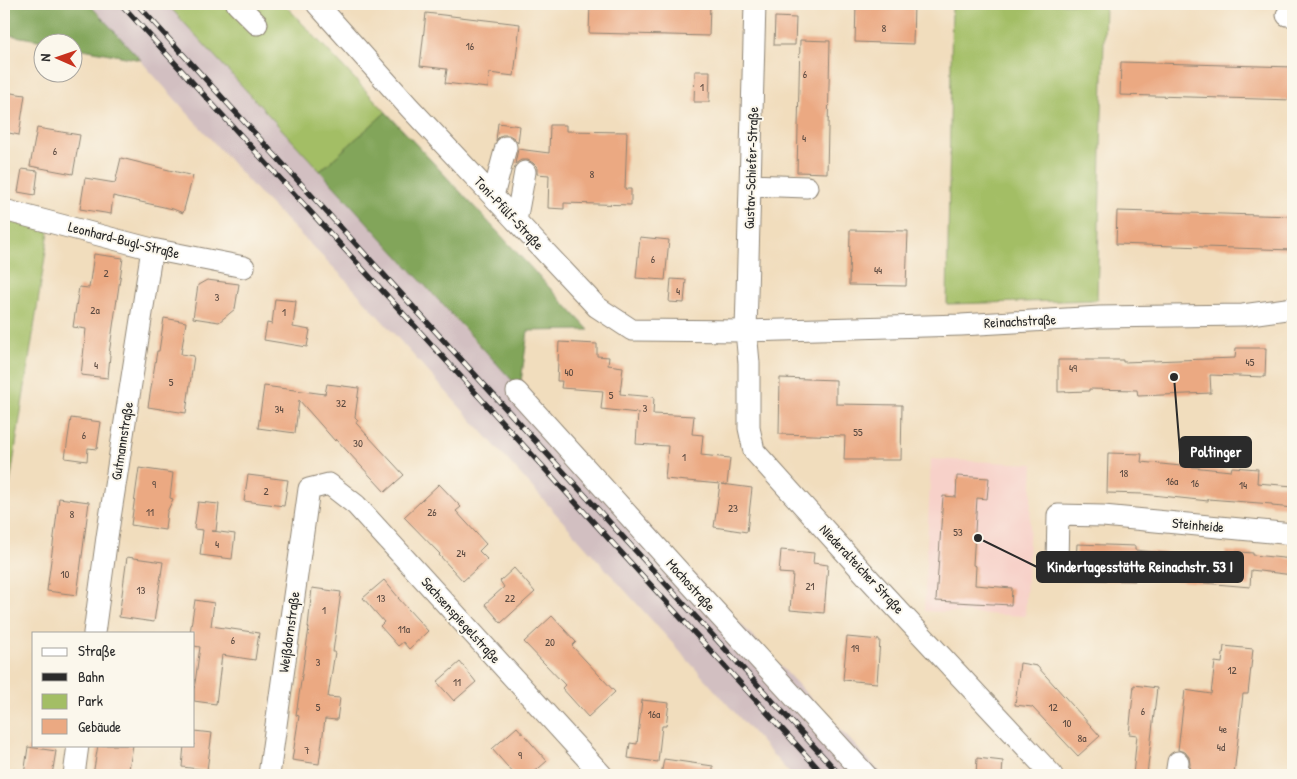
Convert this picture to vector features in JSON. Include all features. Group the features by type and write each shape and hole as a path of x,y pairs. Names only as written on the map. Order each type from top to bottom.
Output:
{"street":[{"path":"237,4 257,24"},
{"name":"Toni-Pfülf-Straße","path":"316,4 396,93 597,307 632,330 746,331"},
{"name":"Gustav-Schiefer-Straße","path":"746,331 755,4"},
{"path":"493,196 506,147"},
{"path":"516,221 525,172"},
{"path":"750,185 807,187"},
{"name":"Leonhard-Bugl-Straße","path":"4,210 152,249 244,267"},
{"name":"Gutmannstraße","path":"94,632 152,249"},
{"name":"Reinachstraße","path":"746,331 961,325 1100,317 1244,315 1293,308"},
{"name":"Niederalteicher Straße","path":"746,331 749,363 749,428 754,451 872,582 1052,775"},
{"name":"Mochostraße","path":"517,392 866,775"},
{"name":"Sachsenspiegelstraße","path":"309,489 329,484 356,505 602,775"},
{"name":"Weißdornstraße","path":"269,775 309,489"},
{"name":"Steinheide","path":"1058,562 1058,515 1103,516 1293,534"},
{"path":"74,775 78,746"}],"shaded area":[{"path":"90,4 167,4 476,342 883,775 791,775 342,276 258,192"},
{"path":"931,459 1033,464 1025,616 924,611"}],"green space":[{"path":"4,4 89,4 141,60 82,49 82,32 32,32 32,39 4,34"},
{"path":"167,4 284,4 386,112 320,171"},
{"path":"952,4 1105,4 1097,300 947,304"},
{"path":"386,112 589,330 528,331 520,389 320,171"},
{"path":"4,220 49,231 4,522"}],"building":[{"path":"590,4 710,4 709,36 589,33"},
{"path":"856,4 914,4 913,44 855,42"},
{"path":"426,13 520,24 514,76 489,73 488,88 445,83 447,69 420,66"},
{"path":"775,17 796,18 795,45 774,45"},
{"path":"800,40 830,41 827,173 797,172"},
{"path":"1121,62 1293,67 1293,100 1120,95"},
{"path":"695,71 710,71 709,102 694,102"},
{"path":"4,92 25,95 19,135 4,132"},
{"path":"498,123 520,126 518,143 509,135 502,135 496,141"},
{"path":"550,125 566,125 566,131 627,132 625,189 631,189 631,205 564,203 564,209 548,208 549,175 537,174 537,167 528,160 521,160 515,164 518,149 549,153"},
{"path":"37,128 80,135 73,174 30,166"},
{"path":"121,158 193,176 183,213 173,209 113,196 111,214 80,209 85,178 115,183"},
{"path":"22,169 38,171 35,195 18,192"},
{"path":"1117,211 1293,216 1292,250 1116,244"},
{"path":"850,230 908,231 906,286 849,285"},
{"path":"640,237 669,240 665,280 636,278"},
{"path":"94,254 123,258 109,354 108,378 81,375 86,329 73,327 79,287 89,288"},
{"path":"671,279 686,280 684,303 669,302"},
{"path":"207,280 239,284 235,309 219,322 193,318 198,285"},
{"path":"275,299 296,301 293,327 310,330 307,347 264,340 267,323 272,324"},
{"path":"164,318 186,322 181,354 194,356 186,413 148,407"},
{"path":"559,342 597,344 597,356 609,357 608,365 623,367 620,394 654,397 653,414 694,416 692,434 703,435 701,455 730,458 727,485 752,488 747,532 714,527 720,484 665,479 668,446 636,444 638,413 601,409 603,391 561,388 562,381 557,381"},
{"path":"1236,348 1266,348 1265,377 1210,375 1211,393 1138,396 1137,390 1089,389 1089,391 1058,392 1058,360 1123,360 1123,362 1235,358"},
{"path":"780,378 836,380 836,404 902,405 901,460 844,460 845,436 779,434"},
{"path":"327,384 359,388 355,417 358,420 356,423 404,475 385,492 336,439 335,441 299,400 295,433 258,428 264,386 325,394"},
{"path":"71,418 101,422 97,449 88,448 87,461 65,458"},
{"path":"1108,453 1142,454 1141,462 1231,471 1232,467 1258,469 1257,483 1293,486 1293,508 1272,506 1272,504 1107,493"},
{"path":"139,468 173,473 170,498 173,499 167,512 165,530 131,525"},
{"path":"248,475 288,480 284,506 244,501"},
{"path":"957,476 989,478 987,499 977,498 973,565 976,566 975,585 1012,588 1011,605 936,601 943,496 956,497"},
{"path":"439,484 461,507 456,511 486,544 479,551 487,559 463,581 404,517"},
{"path":"59,498 89,502 77,595 47,591"},
{"path":"198,502 219,504 216,531 212,531 235,534 232,559 200,555 203,530 194,529"},
{"path":"1077,544 1135,546 1135,550 1226,559 1226,551 1253,553 1253,555 1293,559 1293,575 1251,570 1250,587 1135,577 1135,581 1040,579 1041,562 1044,562 1050,572 1056,574 1063,573 1068,568 1070,562 1076,562"},
{"path":"781,550 814,553 813,563 828,565 824,613 790,610 793,574 779,573"},
{"path":"127,557 163,562 154,622 119,617"},
{"path":"514,568 535,592 501,623 485,604 504,587 500,581"},
{"path":"384,580 428,631 409,649 403,642 398,646 380,626 384,622 363,598"},
{"path":"312,588 341,592 328,697 340,698 337,720 325,719 319,764 292,760 299,716 296,715 309,628"},
{"path":"195,600 214,603 211,626 259,633 255,660 222,655 216,704 195,701 195,683 200,647 195,646 195,632 190,632"},
{"path":"552,616 576,642 572,646 615,692 588,717 562,688 565,685 524,642"},
{"path":"847,637 880,640 877,683 843,680"},
{"path":"1224,646 1253,649 1248,694 1243,694 1234,775 1189,775 1189,757 1185,752 1178,750 1185,690 1211,694 1215,662 1222,663"},
{"path":"460,662 476,682 454,701 437,682"},
{"path":"1020,663 1037,666 1100,736 1078,756 1032,707 1015,705"},
{"path":"1134,685 1157,688 1147,775 1133,775 1137,735 1129,734"},
{"path":"642,700 669,703 666,726 662,726 658,762 628,758 630,743 637,744"},
{"path":"517,727 547,761 531,775 515,775 492,749"},
{"path":"195,731 212,733 207,770 182,767 184,746 195,746"},
{"path":"98,746 133,746 128,775 93,775"},
{"path":"28,747 56,751 52,775 24,775"},
{"path":"977,758 1003,761 1002,775 976,775"},
{"path":"664,759 713,766 713,775 661,775"}],"railway":[{"path":"121,4 824,775"},
{"path":"137,4 840,775"}],"place":[{"name":"Poltinger","path":"1174,377"},
{"name":"Kindertagesstätte Reinachstr. 53 I","path":"978,538"}]}
